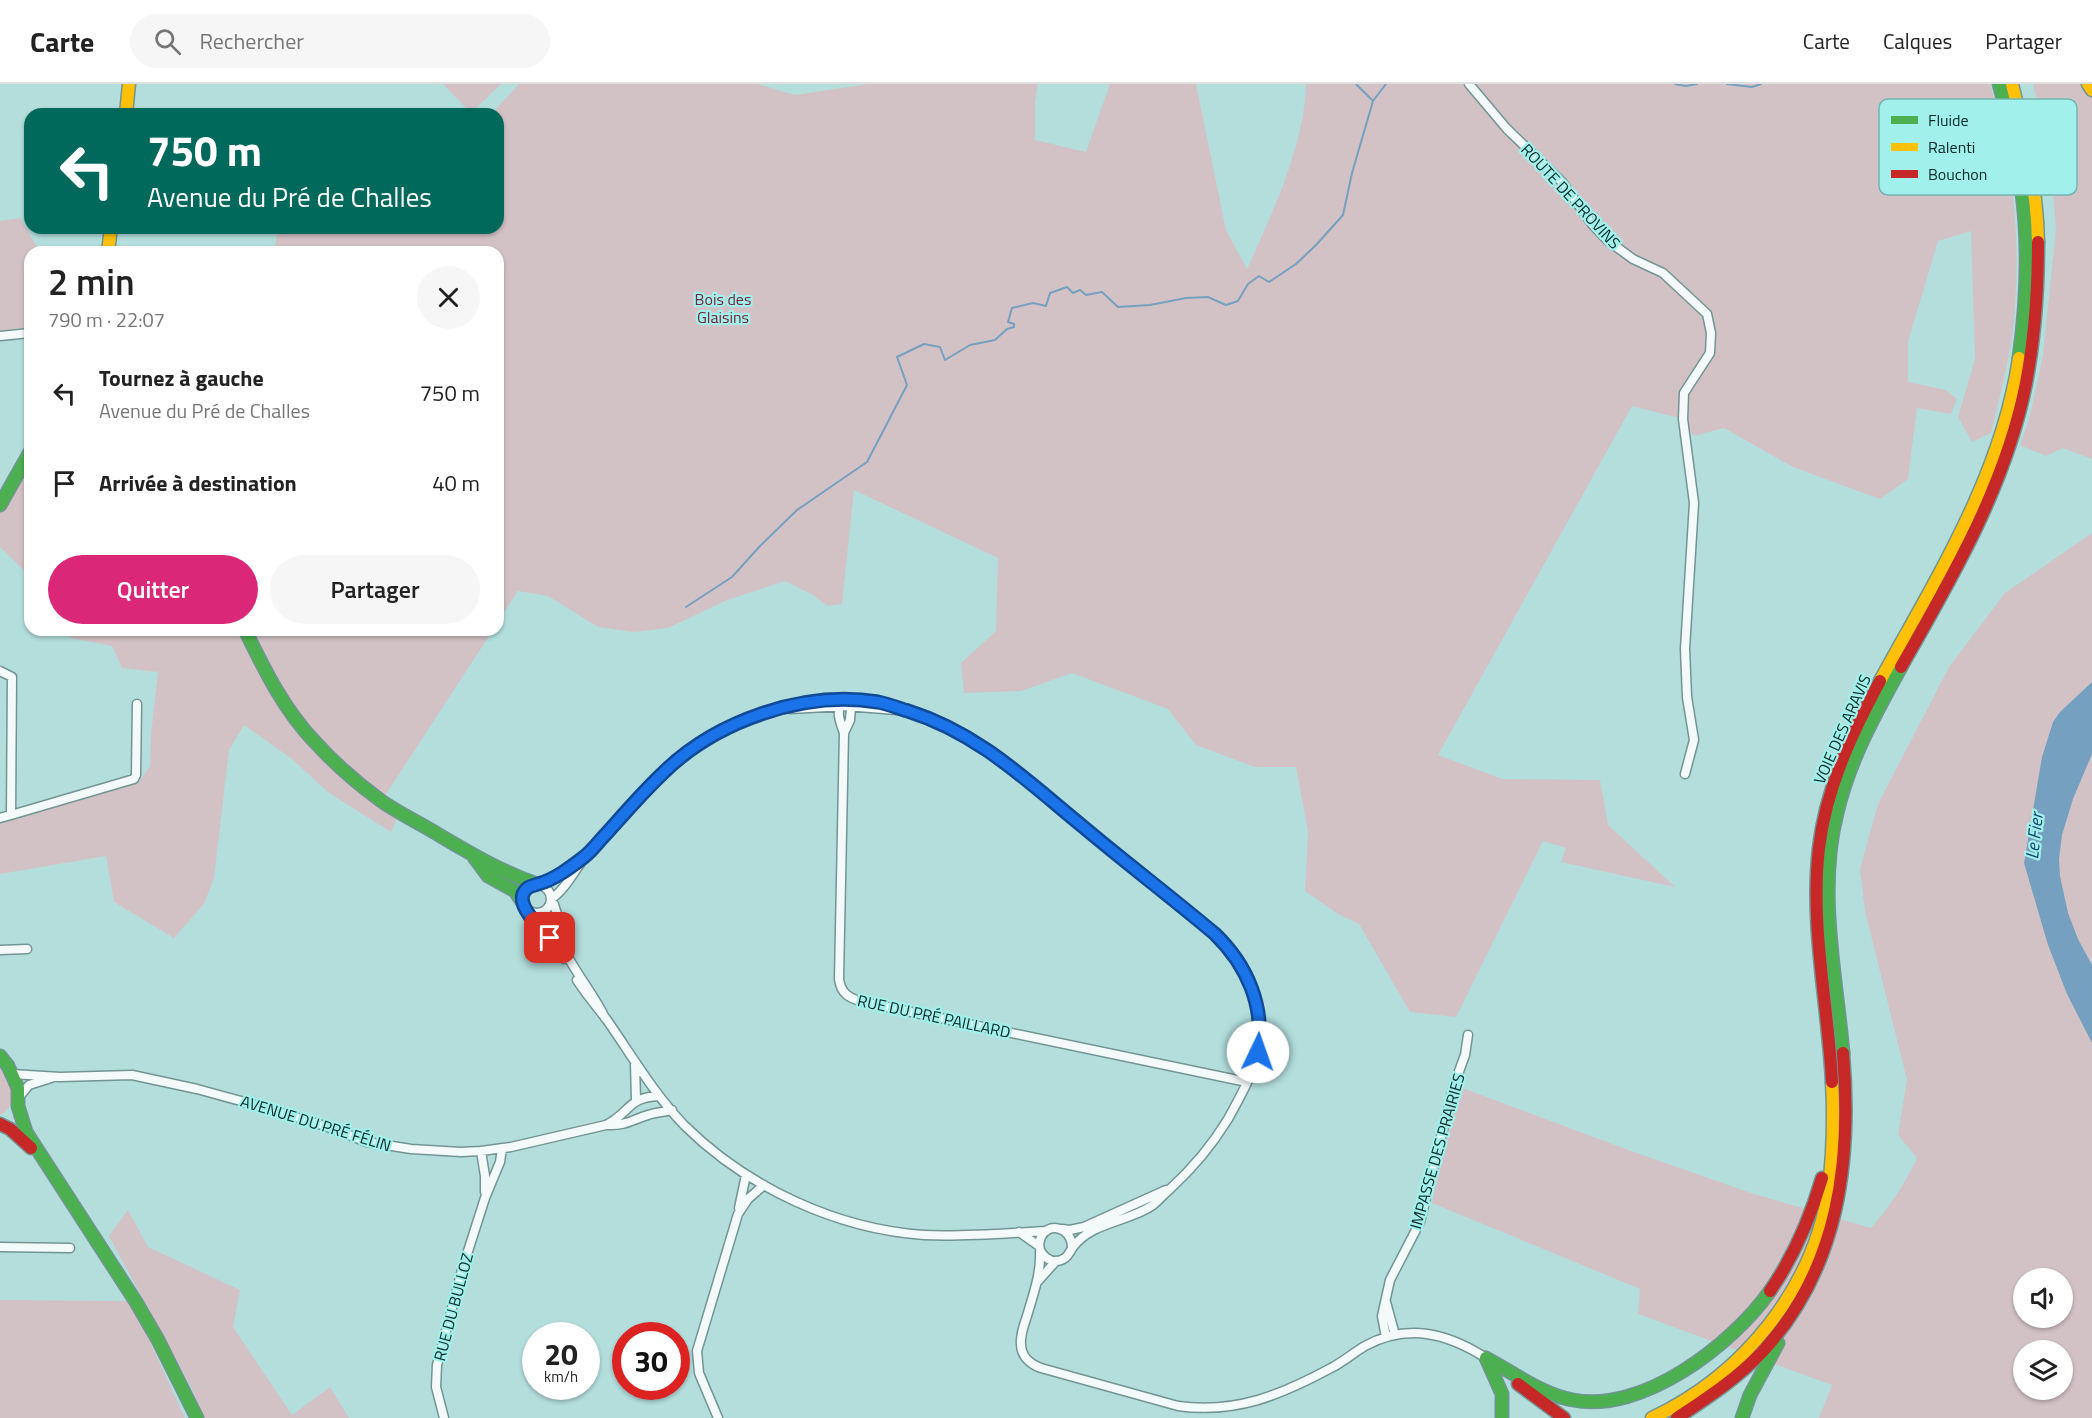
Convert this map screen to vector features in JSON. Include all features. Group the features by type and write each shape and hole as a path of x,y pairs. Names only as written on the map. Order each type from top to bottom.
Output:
{"main road":[{"path":"127,108 129,84"},
{"name":"VOIE DES ARAVIS","path":"2000,84 2004,99"},
{"name":"VOIE DES ARAVIS","path":"2012,84 2016,99"},
{"path":"2088,84 2092,90"},
{"name":"VOIE DES ARAVIS","path":"1652,1418 1687,1400 1715,1381 1751,1347 1766,1330 1791,1293 1816,1241 1828,1195 1834,1143 1834,1102 1816,896 1819,845 1826,808 1839,767 1859,724 1980,489 2003,425 2017,369 2026,295 2026,226 2022,195"},
{"name":"VOIE DES ARAVIS","path":"1677,1418 1701,1404 1743,1371 1771,1343 1799,1304 1821,1262 1830,1238 1842,1188 1847,1112 1828,910 1831,847 1836,815 1860,748 1954,570 1996,482 2017,420 2032,351 2039,281 2038,216 2035,195"},
{"path":"0,505 24,463"},
{"path":"248,636 271,683 314,742 382,801 471,854 511,874 538,884"},
{"path":"471,854 488,876 515,891 525,906"},
{"path":"0,1056 12,1074 26,1132 51,1168 158,1340 197,1418"},
{"path":"18,1101 13,1113 0,1122 15,1133 51,1168"},
{"path":"1486,1358 1561,1397 1594,1402 1622,1398 1647,1389 1701,1360 1750,1317 1783,1274 1807,1227 1822,1178 1834,1102"},
{"path":"1742,1418 1750,1395 1799,1304"},
{"path":"1486,1358 1501,1389 1504,1407 1502,1418"},
{"path":"1486,1358 1566,1418"},
{"path":"1561,1397 1566,1418"}],"street":[{"name":"ROUTE DE PROVINS","path":"1468,84 1507,129 1562,182 1592,224 1607,240 1633,259 1663,273 1707,314 1711,333 1710,353 1684,393 1683,419 1694,503 1684,649 1687,697 1694,740 1685,774"},
{"path":"0,336 24,334"},
{"path":"0,671 12,677 11,815"},
{"path":"842,703 851,707 907,711"},
{"path":"525,906 534,913 541,912 548,907 551,899 558,894 585,856 662,774 682,757 734,725 754,717 784,709 842,703 881,703 950,727 992,752 1224,943 1243,969 1258,1009 1259,1044 1256,1060 1230,1116 1205,1154 1152,1205 1088,1234 1072,1248 1066,1258 1056,1261 1038,1281"},
{"name":"RUE DU PRÉ PAILLARD","path":"842,703 838,718 844,732 839,971 840,985 846,995 863,1002 1247,1082"},
{"path":"0,818 134,779 136,775 137,704"},
{"name":"RUE DU PRÉ PAILLARD","path":"844,732 850,720 851,707"},
{"path":"585,856 562,872 530,886 524,892 525,906 535,924 554,944 635,1063 685,1126 746,1174 783,1196 832,1216 879,1228 932,1235 987,1235 1052,1228 1070,1230 1084,1227 1172,1187"},
{"path":"538,884 549,891 556,909 559,936 565,952 595,998 605,1018"},
{"path":"0,950 27,949"},
{"name":"IMPASSE DES PRAIRIES","path":"1386,1337 1382,1316 1385,1299 1394,1270 1420,1222 1454,1085 1465,1055 1468,1035"},
{"path":"635,1063 636,1100 646,1096 659,1096"},
{"name":"AVENUE DU PRÉ FÉLIN","path":"12,1074 60,1077 132,1075 197,1089 259,1106 326,1126 367,1142 411,1149 461,1152 502,1148 606,1125 618,1125 672,1110"},
{"name":"AVENUE DU PRÉ FÉLIN","path":"18,1101 29,1085 60,1077"},
{"path":"648,1115 659,1096"},
{"name":"AVENUE DU PRÉ FÉLIN","path":"606,1125 618,1119 636,1100"},
{"name":"RUE DU BULLOZ","path":"444,1418 436,1387 437,1365 462,1270 484,1198 500,1162 502,1148"},
{"name":"RUE DU BULLOZ","path":"481,1151 486,1183 484,1198"},
{"path":"718,1418 699,1373 697,1355 702,1331 738,1214 746,1174"},
{"path":"738,1214 748,1199 764,1185"},
{"path":"1062,1229 1070,1237 1072,1248"},
{"path":"1047,1230 1042,1234 1038,1281 1021,1343 1023,1353 1030,1362 1041,1368 1178,1406 1223,1408 1265,1399 1332,1368 1365,1346 1395,1335 1421,1333 1438,1335 1462,1343 1486,1358"},
{"path":"1019,1232 1040,1248 1046,1258 1056,1261"},
{"path":"0,1247 70,1248"},
{"path":"1385,1299 1395,1335"}],"green space":[{"path":"443,84 501,84 476,108 466,108"},
{"name":"Bois des Glaisins","path":"519,84 758,84 795,95 868,84 1038,84 1035,101 1035,140 1086,152 1110,84 1196,84 1226,230 1247,269 1286,178 1300,130 1306,84 1990,84 1994,99 1879,99 1879,195 2013,195 2017,260 2010,348 1991,433 1972,442 1958,417 1975,359 1971,231 1938,241 1908,342 1908,382 1946,390 1957,399 1951,414 1917,408 1908,479 1880,499 1793,467 1724,428 1694,436 1683,419 1632,406 1438,755 1502,779 1600,780 1608,825 1675,887 1561,862 1566,848 1543,841 1456,1017 1410,1012 1359,924 1338,914 1305,891 1308,832 1296,767 1255,767 1196,745 1168,709 1072,673 1021,691 964,693 961,663 996,631 998,558 854,490 842,604 827,606 813,595 785,581 727,600 668,628 634,632 598,627 548,596 518,591 504,613 504,246 275,246 277,234 504,234 504,108 497,108"},
{"path":"2033,84 2092,84 2092,459 2063,448 2046,456 2020,445 2030,416 2043,355 2056,229 2053,195 2077,195 2077,99 2037,99"},
{"path":"20,218 24,225 24,234 29,234 36,246 24,246 24,328 0,331 0,221"},
{"path":"24,463 24,570 0,547 0,505"},
{"path":"2092,533 2092,1418 1819,1418 1832,1385 1638,1314 1640,1289 1432,1203 1454,1085 1751,1193 1871,1228 1897,1194 1917,1158 1898,1135 1907,1080 1865,911 1860,869 1878,804 1949,667 2005,593"},
{"path":"70,636 489,636 379,805 396,820 391,832 329,793 292,759 244,725 229,750 214,878 204,904 174,938 114,902 106,856 0,874 0,822 139,782 150,766 158,672 122,668 112,646"},
{"path":"0,1063 10,1079 15,1100 0,1115"},
{"path":"128,1210 148,1247 240,1290 233,1327 292,1415 330,1387 349,1418 204,1418 192,1389 109,1236"},
{"path":"0,1300 131,1301 185,1418 0,1418"}],"water":[{"name":"Le Fier","path":"2092,682 2092,754 2073,799 2062,835 2059,859 2060,876 2068,913 2078,939 2092,965 2092,1043 2067,994 2048,945 2024,863 2042,757 2053,722 2060,712"}],"waterway":[{"path":"1356,84 1373,101"},
{"path":"686,607 732,577 797,510 867,462 907,385 897,357 924,344 940,347 945,360 970,345 995,340 1007,329 1014,327 1014,324 1008,322 1012,308 1033,303 1046,306 1050,293 1067,287 1073,293 1080,290 1086,295 1102,292 1118,307 1208,297 1226,305 1238,301 1248,284 1259,276 1269,282 1296,264 1343,215 1352,173 1373,101 1386,84"},
{"path":"1675,84 1686,86 1697,84"},
{"path":"1727,84 1752,87 1761,84"}],"traffic: fast":[{"path":"1999,84 2003,99"},
{"path":"2019,358 2026,287 2025,220 2022,195"},
{"path":"0,505 24,463"},
{"path":"248,636 284,703 304,730 346,773 402,814 487,862 537,884"},
{"path":"1843,1053 1828,902 1831,842 1848,775 1872,720 1901,667"},
{"path":"474,857 488,876 515,891 523,903"},
{"path":"0,1056 8,1066 18,1088 18,1106 26,1132 136,1302 197,1418"},
{"path":"1486,1358 1539,1388 1561,1397 1600,1402 1628,1396 1656,1386 1709,1353 1733,1333 1770,1291"},
{"path":"1742,1418 1750,1395 1778,1343"},
{"path":"1486,1358 1502,1394 1502,1418"}],"traffic: slow":[{"path":"127,108 129,84"},
{"path":"2012,84 2016,99"},
{"path":"2088,84 2092,90"},
{"path":"2034,195 2038,242"},
{"path":"109,246 110,234"},
{"path":"1880,681 1944,565 1982,485 1998,443 2019,358"},
{"path":"1652,1418 1685,1400 1716,1378 1744,1353 1769,1325 1790,1294 1808,1260 1821,1224 1829,1187 1833,1134 1832,1082"}],"traffic: jam":[{"path":"1901,667 1975,530 2005,458 2017,421 2032,348 2038,242"},
{"path":"1832,1082 1818,936 1819,848 1822,826 1834,783 1880,681"},
{"path":"1677,1418 1722,1387 1763,1351 1789,1319 1809,1285 1824,1249 1835,1211 1842,1173 1845,1133 1843,1053"},
{"path":"0,1124 10,1129 31,1148"},
{"path":"1770,1291 1800,1237 1822,1178"},
{"path":"1518,1384 1564,1418"}],"route":[{"path":"550,938 535,924 523,903 522,899 526,889 562,872 585,856 662,774 682,757 723,730 765,713 804,702 830,699 866,700 925,716 950,727 992,752 1215,934 1239,961 1252,988 1259,1019 1258,1052"}]}
